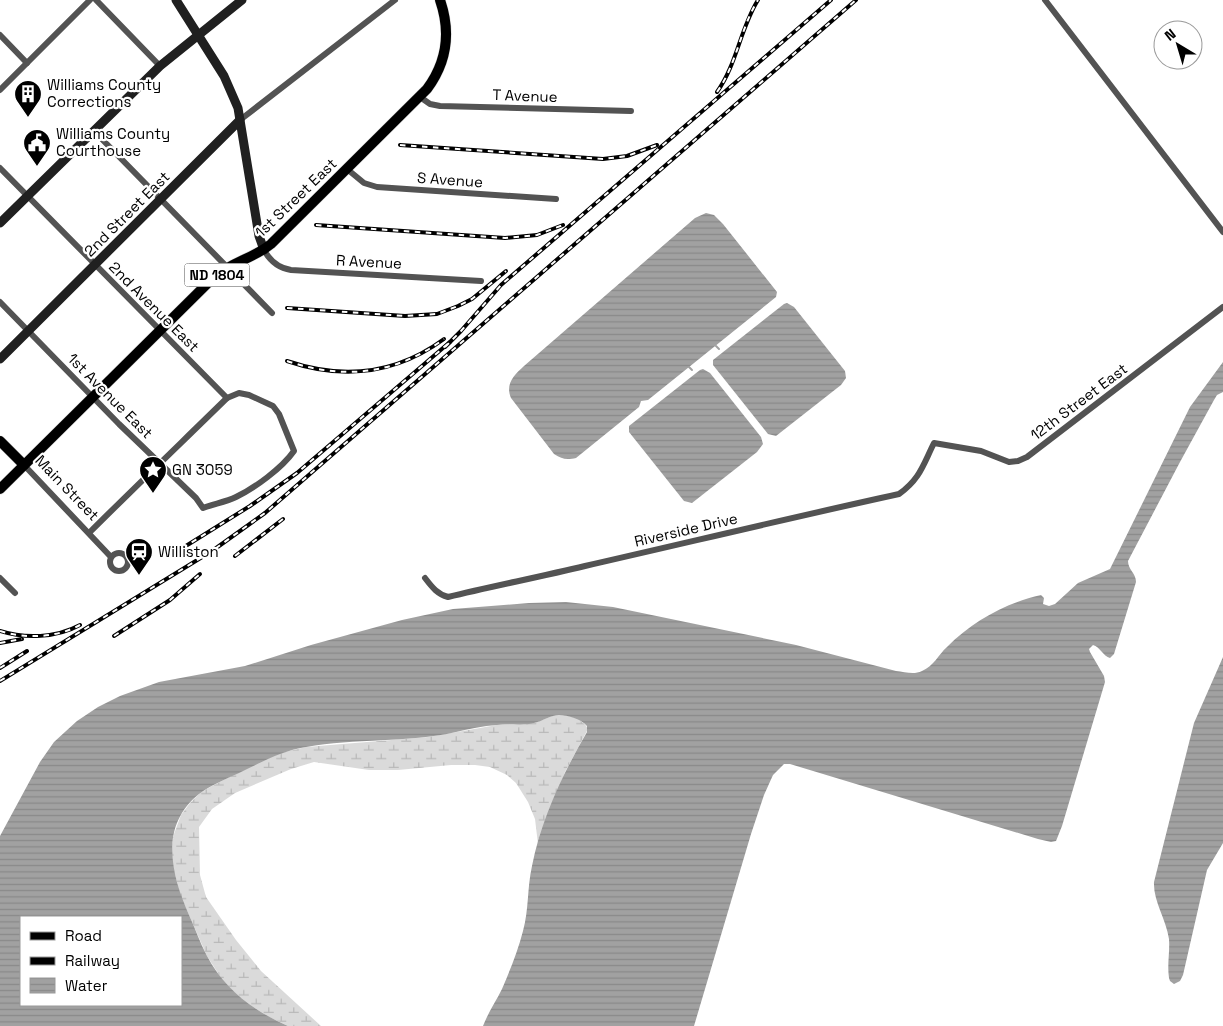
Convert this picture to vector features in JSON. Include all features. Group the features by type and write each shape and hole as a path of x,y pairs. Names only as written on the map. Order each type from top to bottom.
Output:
{"main road":[{"name":"1st Street East","path":"0,489 214,277 227,267 255,256 264,250 420,97 433,82 444,58 446,28 440,0"},
{"name":"Main Street","path":"0,440 24,465"}],"street":[{"path":"0,90 90,0"},
{"path":"96,0 160,66"},
{"path":"176,0 229,86 238,108 259,236 264,250"},
{"path":"0,223 160,66 242,0"},
{"name":"2nd Street East","path":"0,359 240,120 395,0"},
{"path":"1045,0 1223,232"},
{"path":"0,35 27,63"},
{"name":"T Avenue","path":"420,97 430,104 440,106 631,111"},
{"path":"94,131 272,313"},
{"name":"2nd Avenue East","path":"0,168 227,398"},
{"name":"S Avenue","path":"347,170 364,183 377,187 556,200"},
{"name":"R Avenue","path":"264,250 279,267 291,270 481,281"},
{"name":"1st Avenue East","path":"0,302 196,498 202,508 236,497 260,482 288,460 294,451 279,414 273,406 249,395 239,393 227,398"},
{"name":"12th Street East","path":"934,443 981,451 1009,462 1027,457 1223,307"},
{"path":"89,533 227,398"},
{"name":"Riverside Drive","path":"424,578 433,589 448,598 505,583 584,567 696,539 899,494 917,478 934,443"},
{"name":"Main Street","path":"24,465 112,557"},
{"path":"0,578 16,593"}],"green space":[{"path":"555,715 573,718 582,722 588,729 565,772 538,844 535,819 528,802 516,783 507,775 490,767 475,765 369,770 314,762 291,769 235,793 212,809 199,827 200,875 206,897 236,940 261,971 321,1026 288,1026 247,1003 225,984 207,956 181,897 173,867 171,850 174,834 181,815 200,793 265,759 306,747 428,737 497,725 534,723"}],"water":[{"path":"706,213 714,215 723,224 777,292 776,297 648,400 641,401 639,407 576,458 564,459 554,454 511,398 509,388 511,380 524,366 695,218"},
{"path":"787,303 794,307 845,371 846,378 841,385 776,436 768,434 713,365 713,360"},
{"path":"1223,362 1223,392 1217,395 1214,400 1128,561 1136,582 1114,654 1110,658 1093,645 1089,649 1104,676 1105,682 1056,841 1051,842 1038,839 790,764 784,764 773,775 764,795 694,1026 483,1026 502,989 521,938 525,923 530,874 547,814 561,780 587,732 587,726 581,721 559,715 530,724 502,724 419,738 343,742 288,751 208,788 186,807 178,821 172,851 177,883 202,946 214,968 232,989 264,1014 288,1026 0,1026 0,836 40,762 54,742 77,721 98,707 120,696 159,682 245,666 311,645 402,620 453,609 529,603 566,602 613,607 796,645 896,671 916,673 930,666 957,638 991,614 1028,598 1041,595 1044,598 1043,604 1049,606 1055,604 1078,583 1110,569 1190,407"},
{"path":"703,369 710,373 761,437 763,444 757,452 692,503 684,501 629,432 629,426"},
{"path":"1223,657 1223,843 1207,870 1183,975 1180,981 1174,984 1169,978 1169,939 1154,889 1154,882 1194,723"}],"waterway":[{"path":"716,346 719,349"},
{"path":"689,367 692,370"}],"railway":[{"path":"717,92 729,70 758,0"},
{"path":"445,347 501,285 831,0"},
{"path":"0,681 212,551 265,513 856,0"},
{"path":"400,145 603,159 627,156 657,145"},
{"path":"316,225 505,238 537,235 563,225"},
{"path":"287,308 405,316 437,314 472,299 506,271"},
{"path":"287,361 328,371 368,371 388,367 407,360 444,339"},
{"path":"173,554 250,506 297,473 450,342"},
{"path":"235,556 283,519"},
{"path":"114,636 170,600 200,574"},
{"path":"0,631 10,634 40,636 61,633 80,625"},
{"path":"0,643 22,639"},
{"path":"0,668 27,651"}],"place":[{"name":"Williams County Corrections","path":"28,118"},
{"name":"Williams County Courthouse","path":"37,167"},
{"name":"GN 3059","path":"153,494"},
{"name":"Williston","path":"139,576"}]}
